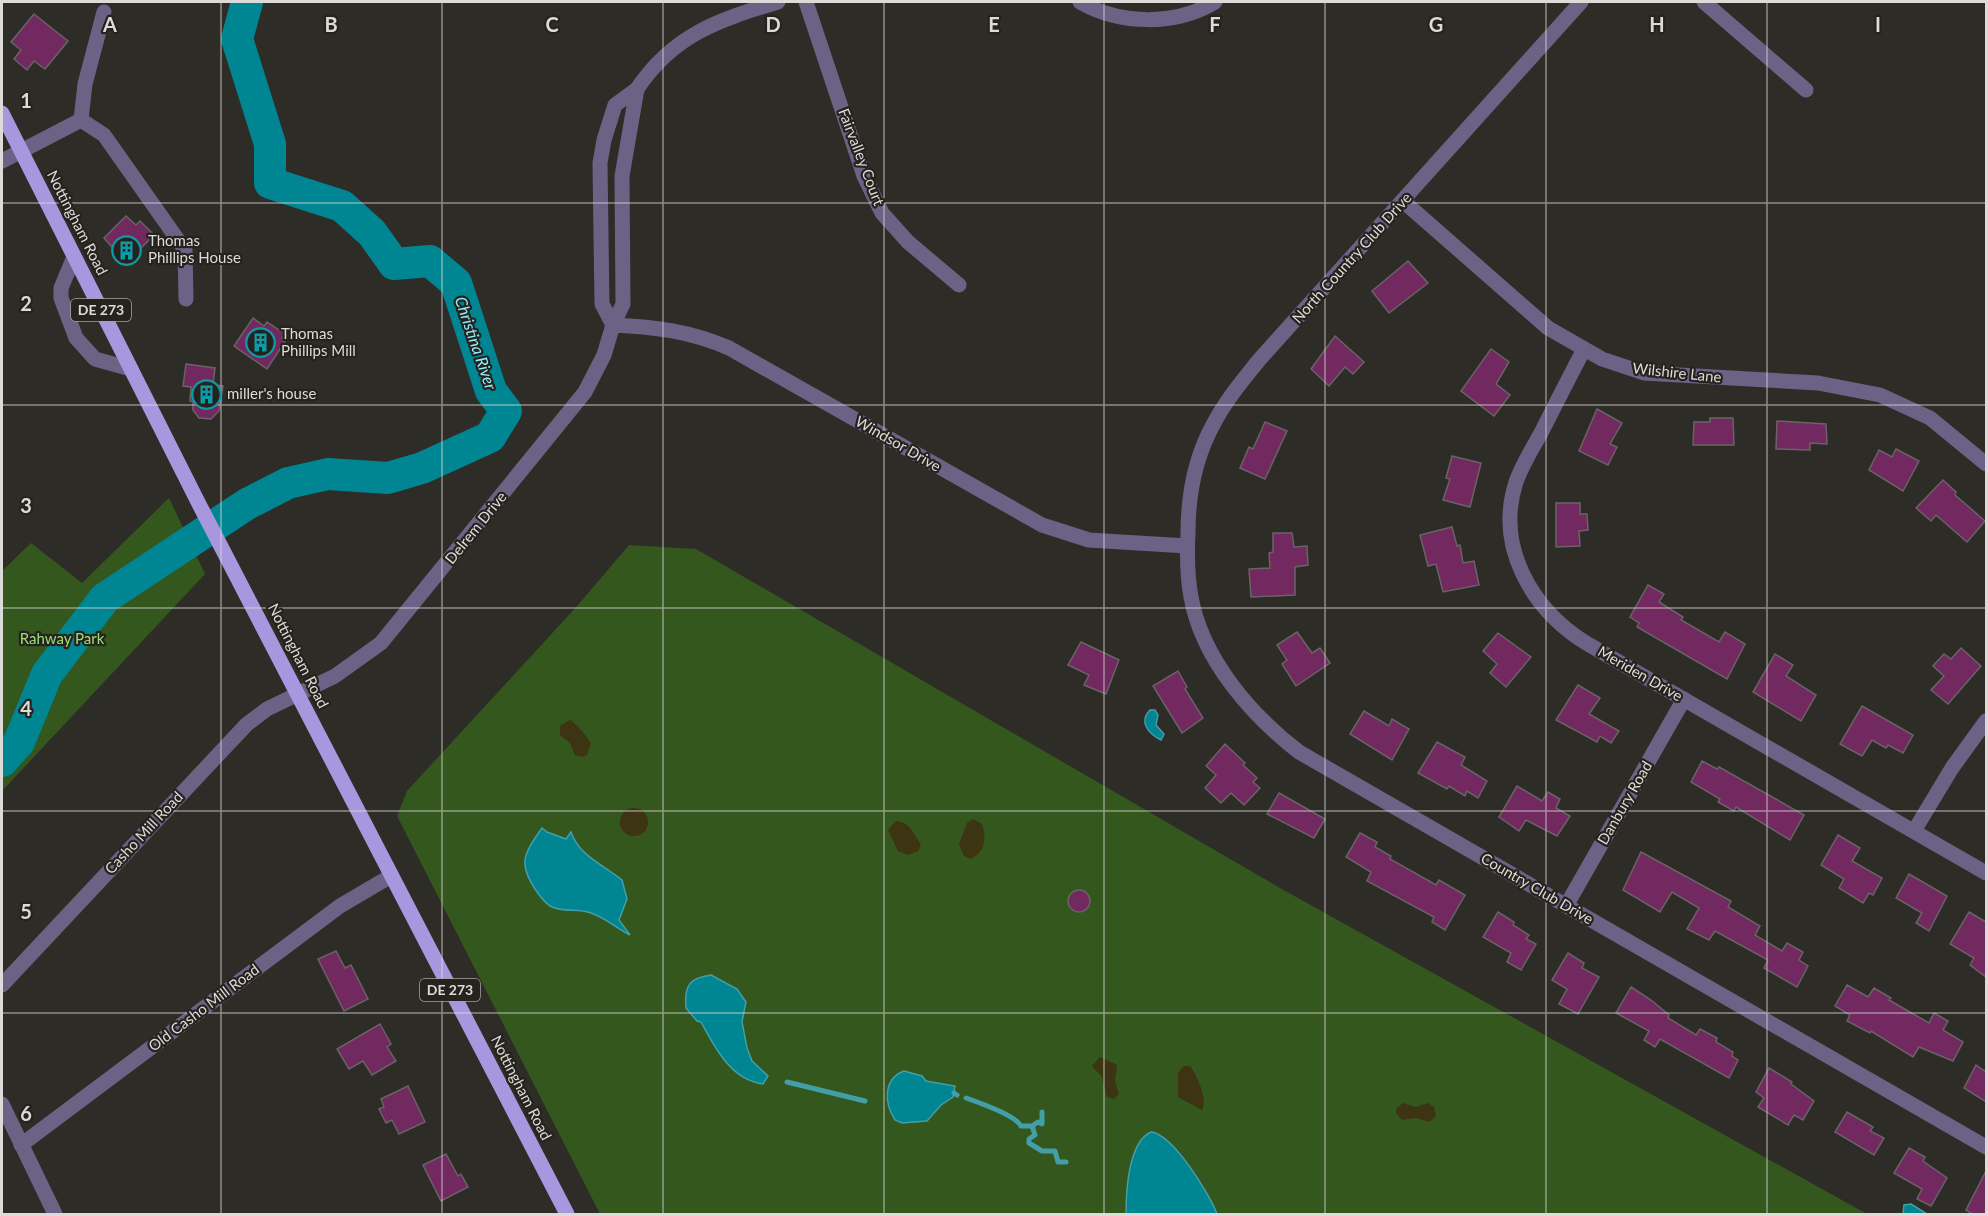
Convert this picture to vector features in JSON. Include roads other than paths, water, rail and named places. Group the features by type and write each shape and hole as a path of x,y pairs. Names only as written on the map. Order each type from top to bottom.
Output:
{"main road":[{"name":"Nottingham Road","path":"2,113 200,506 567,1215"}],"street":[{"name":"Delrem Drive","path":"613,325 602,304 600,164 604,140 615,105 637,89 661,58 679,43 726,18 778,2"},
{"name":"Fairvalley Court","path":"806,2 864,176 882,213 908,242 959,285"},
{"path":"1080,2 1101,12 1148,20 1191,13 1215,2"},
{"name":"North Country Club Drive","path":"1187,546 1190,493 1194,472 1209,432 1225,403 1260,360 1581,2"},
{"path":"1704,2 1806,90"},
{"path":"81,120 84,84 104,12"},
{"name":"Delrem Drive","path":"298,695 352,666 394,629 585,392 604,355 613,325 623,304 622,176 637,89"},
{"path":"2,161 81,120"},
{"path":"81,120 104,135 185,250 186,299"},
{"name":"Wilshire Lane","path":"1403,201 1525,310 1565,341 1583,351 1644,373 1818,383 1880,395 1930,418 1986,464"},
{"path":"74,257 61,288 60,298 76,338 94,359 105,364 131,369"},
{"name":"Windsor Drive","path":"613,325 670,328 729,348 1042,525 1089,540 1187,546"},
{"name":"Meriden Drive","path":"1583,351 1516,483 1511,517 1516,561 1536,599 1567,631 1986,873"},
{"name":"Country Club Drive","path":"1187,546 1191,598 1203,636 1227,676 1266,724 1299,752 1986,1147"},
{"name":"Casho Mill Road","path":"2,985 242,729 267,709 298,695"},
{"name":"Danbury Road","path":"1566,906 1684,699"},
{"path":"1914,831 1952,768 1986,721"},
{"name":"Old Casho Mill Road","path":"21,1145 340,906 391,876"},
{"path":"2,1104 55,1215"}],"water":[{"path":"1150,710 1155,710 1158,715 1156,725 1164,734 1161,740 1146,727 1145,719"},
{"path":"542,828 566,839 571,832 586,854 622,880 627,899 619,920 630,935 596,915 555,908 542,898 529,879 525,857"},
{"path":"711,975 737,989 746,1002 742,1022 747,1048 752,1061 768,1076 763,1084 742,1076 733,1069 718,1052 701,1022 697,1021 686,1008 686,994 690,984 698,978"},
{"path":"904,1071 922,1076 926,1081 955,1086 953,1097 941,1105 927,1121 902,1123 895,1120 887,1099 889,1086 897,1075"},
{"path":"1151,1132 1160,1135 1180,1154 1199,1180 1217,1214 1126,1214 1128,1181 1133,1157 1137,1146"},
{"path":"1911,1204 1927,1214 1903,1214 1904,1205"}],"waterway":[{"name":"Christina River","path":"2,761 19,742 47,674 105,598 247,504 288,483 328,474 388,478 422,468 490,437 506,411 491,391 456,283 430,261 394,264 372,233 342,206 270,183 270,144 237,39 247,2"},
{"path":"787,1082 865,1101"},
{"path":"966,1098 1005,1114 1021,1126 1032,1126 1038,1122 1042,1124 1042,1112"},
{"path":"1032,1126 1035,1135 1029,1139 1029,1143 1042,1151 1055,1151 1058,1162 1066,1162"}],"place":[{"name":"Thomas Phillips House","path":"127,250"},
{"name":"Thomas Phillips Mill","path":"260,343"},
{"name":"miller's house","path":"206,394"}],"park label":[{"name":"Rahway Park","path":"62,639"}]}
